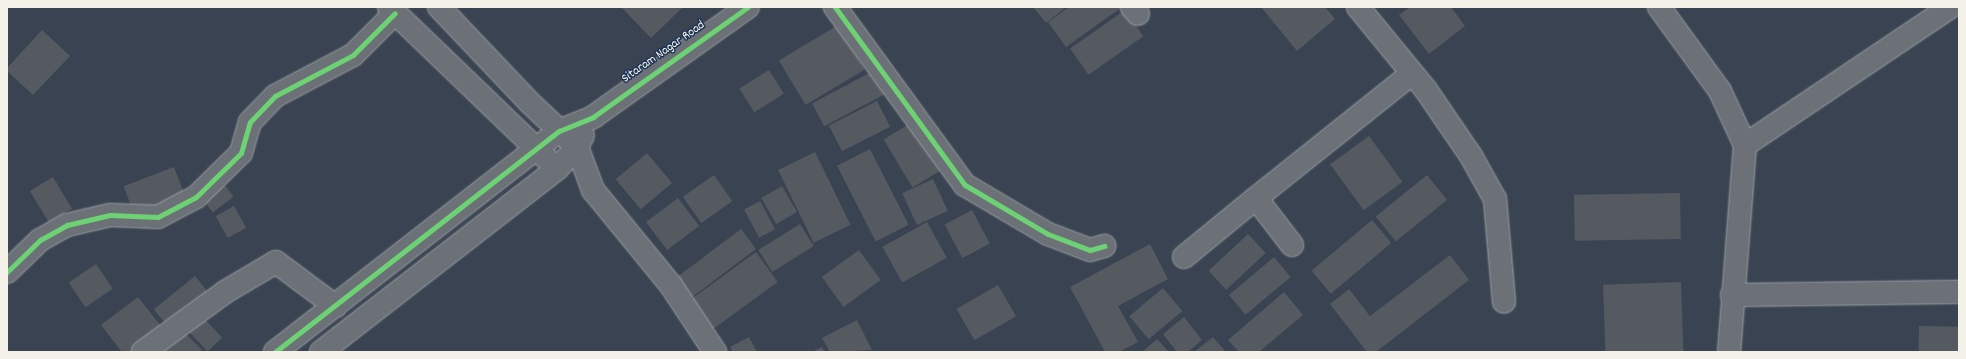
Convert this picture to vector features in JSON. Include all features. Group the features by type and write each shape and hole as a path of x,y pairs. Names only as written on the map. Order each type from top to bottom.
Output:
{"street":[{"path":"438,7 559,131 577,147 593,190"},
{"name":"Sitaram Nagar Road","path":"593,117 748,7"},
{"path":"835,7 965,185 1048,234 1090,250 1104,246"},
{"path":"1358,7 1410,75 1426,90 1471,156 1495,199 1504,302"},
{"path":"1659,7 1720,91 1745,145 1728,352"},
{"path":"1745,145 1950,7"},
{"path":"7,272 40,240 67,225 110,215 158,217 196,197 242,153 250,122 275,96 353,55 392,10 558,168 593,190 670,284 711,350"},
{"path":"1184,257 1410,75"},
{"path":"275,352 559,131 593,117"},
{"path":"320,352 558,168 577,147 593,117"},
{"path":"1256,198 1292,245"},
{"path":"143,352 225,292 276,262 335,306"},
{"path":"1732,295 1959,292"}],"building":[{"path":"621,7 681,7 682,8 651,38"},
{"path":"1033,7 1066,7 1046,23"},
{"path":"1069,7 1122,7 1066,47 1048,22"},
{"path":"1261,7 1325,7 1335,19 1297,51"},
{"path":"1410,7 1451,7 1465,26 1429,54 1399,15"},
{"path":"1125,10 1143,36 1088,75 1070,48"},
{"path":"838,25 865,70 806,105 779,61"},
{"path":"42,30 70,56 33,95 7,71 7,68"},
{"path":"769,70 784,94 754,112 739,89"},
{"path":"873,71 885,94 824,126 812,103"},
{"path":"877,101 890,127 842,151 829,126"},
{"path":"911,123 940,171 912,187 884,139"},
{"path":"1369,136 1403,182 1364,210 1330,164"},
{"path":"870,149 909,225 876,242 837,166"},
{"path":"815,152 851,225 814,243 778,170"},
{"path":"647,153 672,183 641,209 616,179"},
{"path":"174,167 185,195 134,214 124,186"},
{"path":"714,175 732,201 701,223 683,197"},
{"path":"1427,175 1447,200 1396,241 1376,217"},
{"path":"53,177 72,209 49,223 30,191"},
{"path":"933,179 948,211 917,225 902,193"},
{"path":"221,180 234,197 213,212 200,196"},
{"path":"782,186 797,212 776,224 761,198"},
{"path":"1680,193 1681,239 1575,241 1574,195"},
{"path":"678,198 699,226 667,250 646,222"},
{"path":"760,201 775,229 759,238 744,209"},
{"path":"234,206 246,228 228,238 216,216"},
{"path":"972,210 990,244 962,258 945,225"},
{"path":"1372,220 1391,243 1331,294 1311,271"},
{"path":"927,222 947,258 902,283 882,247"},
{"path":"800,224 814,246 772,272 758,250"},
{"path":"741,229 756,249 691,298 676,278"},
{"path":"1248,234 1266,253 1226,290 1209,271"},
{"path":"1150,244 1168,279 1118,306 1138,342 1119,352 1105,352 1070,287"},
{"path":"859,250 881,280 844,307 822,277"},
{"path":"756,252 778,282 713,329 691,299"},
{"path":"1450,255 1469,280 1376,352 1367,352 1330,304 1349,289 1370,316"},
{"path":"1274,257 1291,277 1246,315 1229,295"},
{"path":"96,264 113,289 85,307 69,282"},
{"path":"195,276 213,298 171,331 154,309"},
{"path":"1681,282 1683,352 1605,352 1603,285"},
{"path":"998,285 1016,316 974,340 956,309"},
{"path":"1163,288 1182,311 1149,339 1129,316"},
{"path":"1284,292 1303,315 1259,352 1239,352 1228,340"},
{"path":"138,297 165,331 137,352 122,352 101,325"},
{"path":"199,313 222,338 208,352 184,327"},
{"path":"1184,317 1202,340 1188,352 1177,352 1163,334"},
{"path":"857,320 872,350 830,352 822,338"},
{"path":"1919,326 1959,327 1959,352 1919,352"},
{"path":"180,328 202,350 201,352 166,352 161,346"},
{"path":"749,337 757,352 733,352 730,347"},
{"path":"1213,337 1226,352 1194,352"},
{"path":"1157,339 1169,352 1142,352"},
{"path":"822,347 825,352 812,352"}],"cycle path":[{"path":"275,352 559,131 593,117 748,7"},
{"path":"835,7 965,185 1048,234 1090,250 1104,246"},
{"path":"7,272 40,240 67,225 110,215 158,217 196,197 241,153 250,122 275,96 353,55 395,13"}]}
